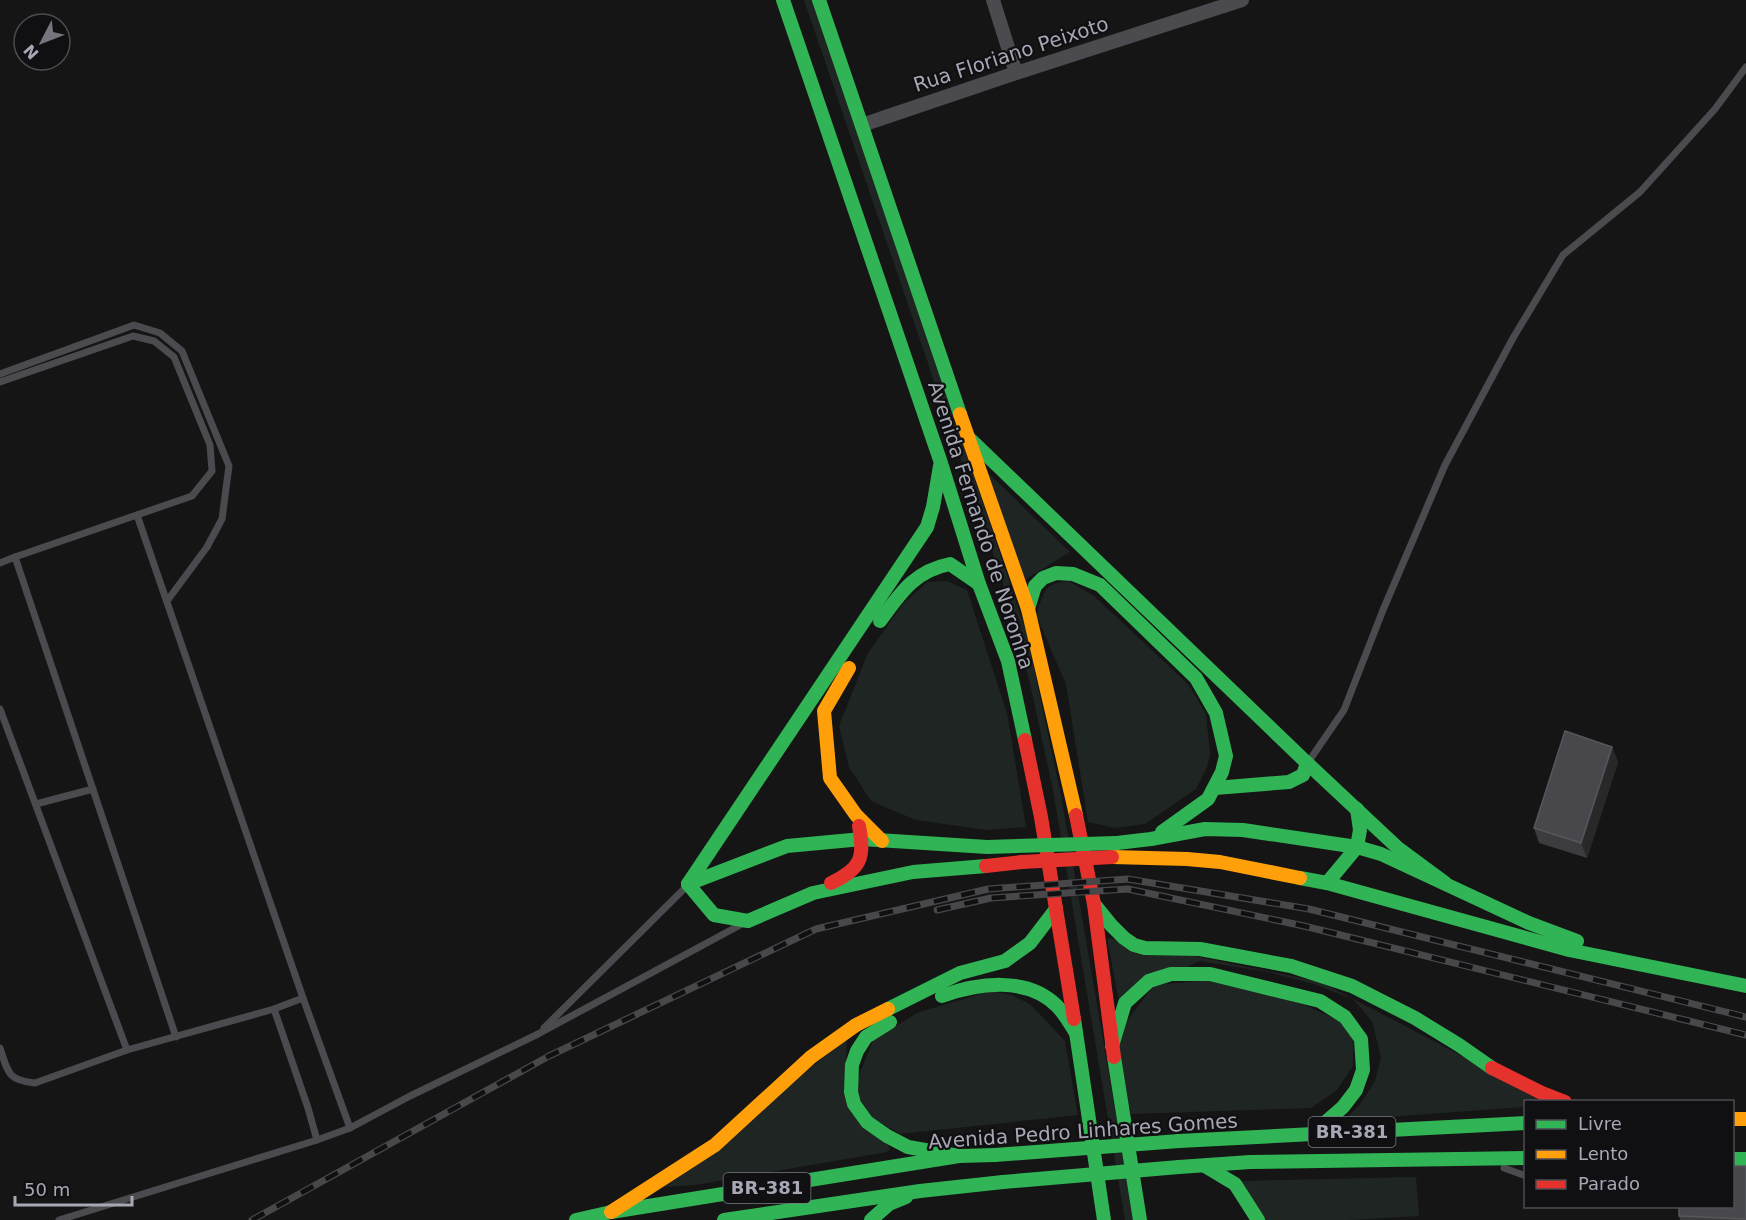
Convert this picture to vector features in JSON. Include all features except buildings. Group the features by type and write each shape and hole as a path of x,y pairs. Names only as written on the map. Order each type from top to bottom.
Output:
{"main road":[{"name":"Avenida Fernando de Noronha","path":"783,0 979,584 1008,661 1041,817 1104,1220"},
{"name":"Avenida Fernando de Noronha","path":"819,0 1028,609 1069,780 1094,904 1112,1046 1140,1220"},
{"path":"967,436 1307,763 1399,849 1445,883"},
{"path":"688,884 927,527 933,507 940,463"},
{"path":"882,841 856,814 830,778 824,711 861,647 906,586 934,567 950,564 979,584"},
{"path":"1028,609 1035,586 1043,578 1056,573 1073,574 1100,585 1196,678 1216,713 1226,756 1222,772 1211,793 1205,829 1211,847 1220,862"},
{"path":"1151,839 1184,818 1211,793 1289,782 1303,775 1307,763"},
{"path":"1327,883 1357,847 1360,830 1357,809"},
{"path":"688,884 714,915 748,921 813,893 851,872 861,856 862,838 856,814"},
{"path":"688,884 788,846 862,838 987,847 1117,843 1205,829 1243,830 1357,847 1381,854 1529,923 1642,964"},
{"path":"813,893 913,872 1022,862 1112,857 1220,862 1327,883 1569,950 1746,987"},
{"path":"1094,904 1111,926 1134,945 1145,948 1200,949 1291,966 1352,986 1415,1018 1496,1070 1561,1100"},
{"path":"611,1212 715,1145 810,1057 856,1025 960,973 1005,961 1030,943 1056,909"},
{"path":"1112,1046 1125,1003 1149,981 1170,974 1210,974 1320,1001 1346,1017 1361,1039 1363,1070 1356,1090 1343,1107 1312,1134"},
{"path":"959,1156 908,1147 867,1122 854,1104 851,1092 852,1065 857,1050 866,1037 909,1010 957,990 997,984 1031,990 1055,1003 1076,1033"},
{"name":"Avenida Pedro Linhares Gomes","path":"576,1220 611,1212 959,1156 1179,1141 1524,1123"},
{"name":"BR-381","path":"724,1220 920,1191 1179,1167 1250,1162 1524,1158"},
{"path":"1205,1166 1235,1184 1258,1220"},
{"path":"871,1220 889,1204 920,1191"},
{"path":"879,1220 889,1204"}],"street":[{"path":"993,0 1016,73"},
{"name":"Rua Floriano Peixoto","path":"862,125 1242,0"}],"lane":[{"path":"1307,763 1344,710 1383,610 1445,465 1513,338 1563,255 1640,192 1715,108 1746,67"},
{"path":"0,374 134,325 160,333 182,351 229,466 222,519 207,547 167,601"},
{"path":"0,382 134,336 154,341 174,357 210,445 212,471 192,496 0,563"},
{"path":"137,514 350,1128"},
{"path":"15,557 176,1037"},
{"path":"0,709 127,1050"},
{"path":"36,804 93,789"},
{"path":"538,1034 688,884"},
{"path":"59,1220 350,1128 538,1034 748,921"},
{"path":"0,1048 8,1072 20,1081 34,1083 127,1050 274,1009 303,998"},
{"path":"274,1009 317,1140"},
{"path":"1480,1158 1524,1175"}],"shaded area":[{"path":"804,0 814,0 1026,631 1061,795 1134,1220 1125,1220 1053,790 1030,684 1002,580"},
{"path":"985,470 1070,552 1020,583"},
{"path":"947,581 967,590 1007,713 1026,827 987,830 916,820 871,801 849,767 839,726 868,653 903,604 927,582"},
{"path":"1069,581 1094,596 1189,685 1206,714 1210,754 1207,767 1196,789 1145,824 1115,828 1088,822 1066,684 1036,615 1046,590 1054,584"},
{"path":"1107,938 1321,982 1546,1100 1524,1100 1524,1107 1345,1120 1361,1103 1375,1081 1381,1057 1372,1021 1353,999 1314,984 1268,972 1199,961 1119,1002"},
{"path":"1212,980 1302,1004 1343,1022 1353,1039 1353,1066 1337,1090 1311,1108 1131,1114 1115,1037 1154,985"},
{"path":"990,991 1012,995 1031,1005 1065,1041 1078,1115 900,1134 873,1118 856,1082 873,1041 917,1013"},
{"path":"847,1038 846,1060 890,1149 887,1152 695,1185 664,1187"},
{"path":"1416,1177 1419,1216 1350,1220 1260,1220 1241,1181"}],"railway":[{"path":"252,1220 549,1056 816,929 988,889 1128,879 1309,909 1746,1017"},
{"path":"937,910 991,898 1128,889 1304,926 1746,1035"}],"traffic: fast":[{"path":"783,0 941,463 979,584 1008,661 1025,740"},
{"path":"819,0 960,414"},
{"path":"971,440 1399,849 1445,883"},
{"path":"688,884 927,527 940,466"},
{"path":"880,621 909,585 937,567 950,564 979,584"},
{"path":"1028,609 1035,586 1043,578 1056,573 1073,574 1100,585 1196,678 1216,713 1226,756 1222,772 1208,799 1162,832"},
{"path":"1215,788 1289,782 1303,775 1307,763"},
{"path":"1327,883 1357,847 1360,830 1357,809"},
{"path":"1117,843 1205,829 1243,830 1357,847 1381,854 1529,923 1577,941"},
{"path":"688,884 787,846 862,839 987,847"},
{"path":"987,847 1117,843"},
{"path":"688,884 714,915 748,921 813,893 913,872 986,866"},
{"path":"1300,878 1327,883 1569,950 1746,986"},
{"path":"1094,904 1111,925 1134,945 1145,948 1200,949 1291,966 1352,986 1415,1018 1492,1068"},
{"path":"888,1009 960,973 1005,961 1030,943 1056,909"},
{"path":"1112,1046 1125,1003 1149,981 1171,974 1210,974 1320,1001 1345,1017 1361,1039 1363,1070 1356,1090 1343,1107 1312,1134"},
{"path":"942,996 971,988 1017,986 1045,996 1057,1006 1076,1033"},
{"path":"1074,1019 1104,1220"},
{"path":"890,1022 866,1037 857,1051 852,1065 851,1092 854,1104 867,1122 908,1147 959,1156"},
{"path":"1114,1057 1140,1220"},
{"path":"1179,1141 1524,1123"},
{"path":"995,1155 1179,1141"},
{"path":"576,1220 611,1212 959,1156 995,1155"},
{"path":"1179,1167 1250,1162 1524,1158"},
{"path":"1734,1159 1746,1159"},
{"path":"1205,1166 1235,1184 1258,1220"},
{"path":"1003,1182 1179,1167"},
{"path":"724,1220 920,1191 1003,1182"},
{"path":"871,1220 889,1204 906,1197"}],"traffic: slow":[{"path":"960,414 1028,609 1076,815"},
{"path":"849,668 824,711 830,778 856,815 882,841"},
{"path":"1112,857 1220,862 1300,878"},
{"path":"611,1212 715,1145 811,1057 856,1025 888,1009"},
{"path":"1734,1119 1746,1119"}],"traffic: jam":[{"path":"1025,740 1041,817 1074,1019"},
{"path":"1076,815 1094,904 1114,1057"},
{"path":"831,883 849,873 858,861 861,854 859,826"},
{"path":"986,866 1112,857"},
{"path":"1492,1068 1560,1100"}]}
